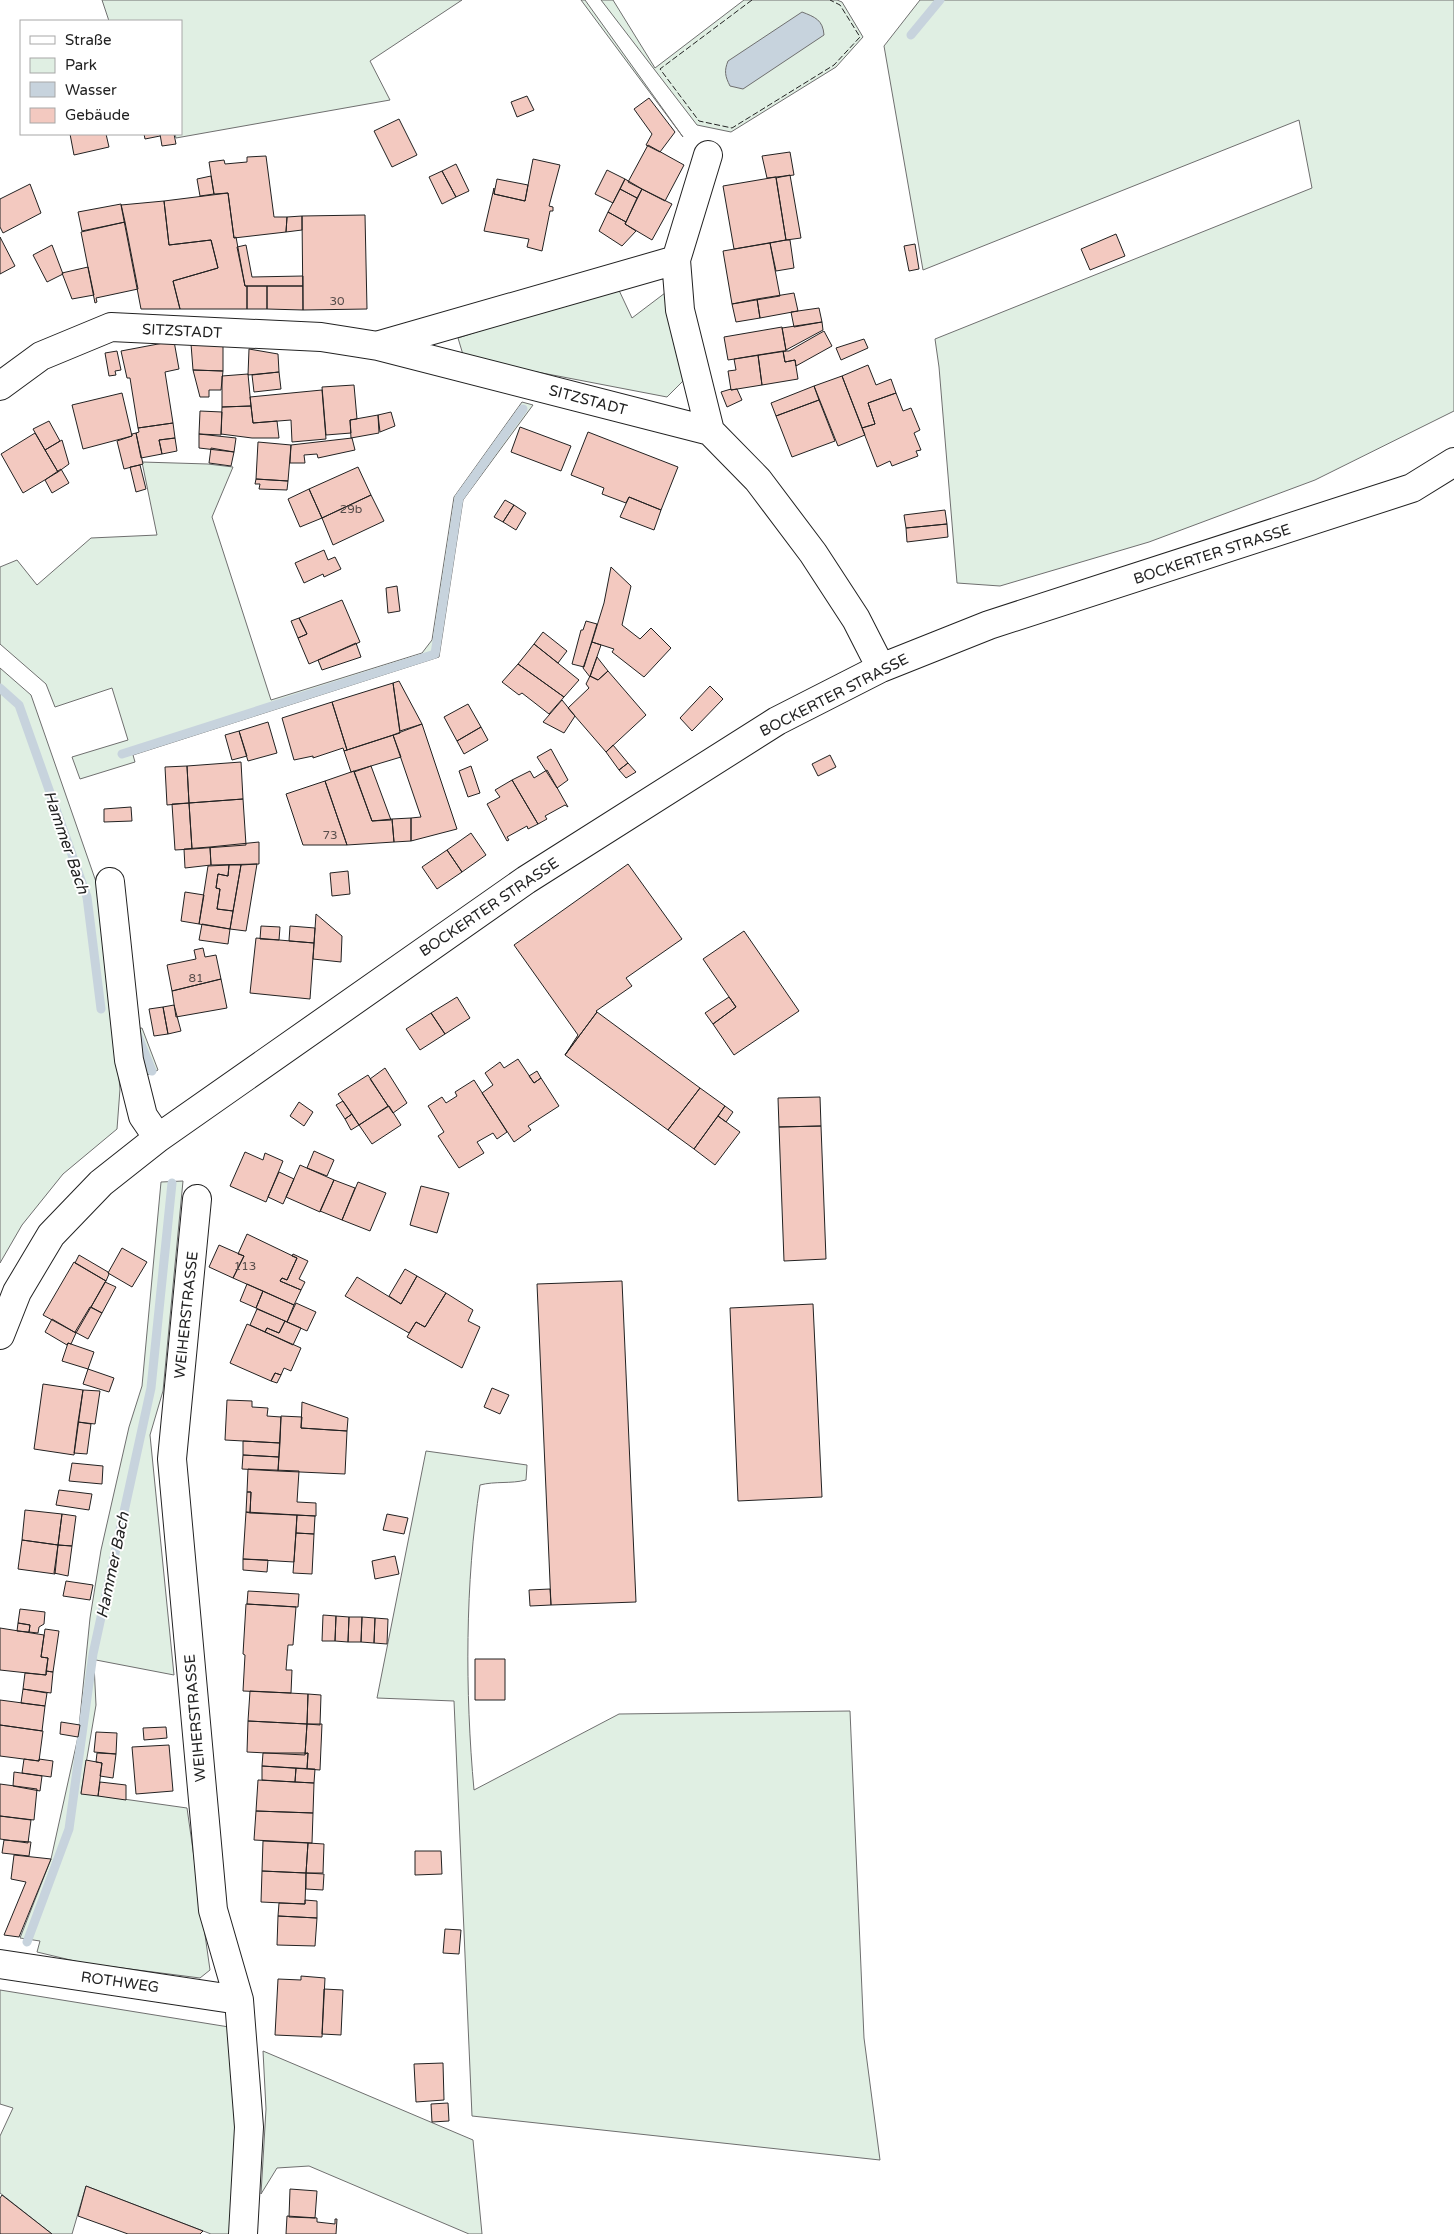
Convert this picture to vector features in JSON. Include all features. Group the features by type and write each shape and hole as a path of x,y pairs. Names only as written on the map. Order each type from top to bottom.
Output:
{"street":[{"path":"708,155 676,260 680,310 710,431 758,480 813,553 856,619 881,668"},
{"name":"SITZSTADT","path":"378,346 676,260"},
{"name":"SITZSTADT","path":"0,386 41,356 111,327 321,337 378,346 710,431"},
{"name":"BOCKERTER STRASSE","path":"0,1335 17,1292 51,1234 101,1183 158,1138 526,880 777,721 881,668 989,625 1412,488 1454,462"},
{"path":"110,882 129,1060 143,1116 158,1138"},
{"name":"WEIHERSTRASSE","path":"197,1199 172,1459 213,1910 239,2000 249,2127 243,2234"},
{"name":"ROTHWEG","path":"0,1964 239,2000"}],"green space":[{"path":"102,0 462,0 370,61 390,100 176,138 175,135 182,135 182,20 109,20"},
{"path":"581,0 585,0 683,137"},
{"path":"601,0 613,0 655,68 744,0 837,0 842,2 863,37 836,67 731,132 697,125"},
{"path":"920,0 1454,0 1454,411 1315,480 1149,542 1000,586 957,583 935,339 1312,188 1299,120 923,270 884,46"},
{"path":"617,286 632,318 665,293 685,379 667,397 537,372 485,365 464,358 458,338"},
{"path":"522,402 533,405 463,500 439,657 133,755 135,762 80,779 72,757 128,740 112,688 55,707 46,684 0,644 0,567 17,560 37,585 91,538 157,535 142,462 208,464 233,467 212,517 271,700 422,653 432,640 454,497"},
{"path":"0,668 31,695 101,896 120,1089 117,1129 63,1174 22,1225 0,1263"},
{"path":"142,1028 158,1070 147,1075 134,1029"},
{"path":"183,1181 163,1391 150,1435 174,1675 96,1660 94,1664 96,1705 81,1793 187,1808 210,1970 200,1978 83,1963 37,1952 40,1941 20,1938 51,1859 78,1737 90,1618 101,1550 129,1427 142,1386 161,1182"},
{"path":"426,1451 527,1465 526,1480 480,1485 471,1560 468,1638 469,1715 474,1790 619,1714 850,1711 864,2038 880,2160 472,2116 454,1701 377,1698"},
{"path":"0,1990 229,2027 237,2152 230,2234 211,2234 86,2186 72,2234 52,2234 0,2193 0,2136 13,2108 0,2104"},
{"path":"263,2051 473,2140 482,2234 469,2234 309,2166 277,2168 261,2194 266,2109"}],"water":[{"path":"802,12 820,22 824,35 743,89 730,86 726,74 728,61"}],"building":[{"path":"527,96 534,110 517,117 511,102"},
{"path":"649,98 675,132 660,152 646,145 652,134 634,109"},
{"path":"399,119 417,155 392,167 374,131"},
{"path":"70,135 106,135 109,147 74,155"},
{"path":"144,135 160,135 160,136 145,139"},
{"path":"160,135 174,135 176,144 162,146"},
{"path":"648,145 684,165 665,201 628,182"},
{"path":"790,152 794,175 767,178 762,156"},
{"path":"266,156 274,217 287,217 286,232 234,238 228,193 214,194 209,162 224,160 225,164 247,162 247,157"},
{"path":"533,159 560,165 549,206 553,207 553,211 550,211 542,251 527,247 529,239 484,231 494,188 494,194 525,201"},
{"path":"456,164 469,191 456,197 442,171"},
{"path":"607,170 625,179 613,203 595,194"},
{"path":"442,171 456,197 442,204 429,177"},
{"path":"790,175 801,238 786,240 776,178"},
{"path":"211,176 214,194 200,196 197,179"},
{"path":"776,177 786,240 734,249 723,186"},
{"path":"497,179 528,185 525,201 494,194"},
{"path":"625,179 642,189 637,198 620,189"},
{"path":"30,184 41,213 3,233 0,227 0,199"},
{"path":"620,189 637,198 626,222 608,212"},
{"path":"642,189 672,204 652,240 625,224"},
{"path":"228,193 234,238 236,237 245,286 247,286 247,309 180,309 173,281 218,268 211,240 169,245 164,201"},
{"path":"164,201 169,245 211,240 218,268 173,281 180,309 141,309 121,205"},
{"path":"121,204 125,222 82,231 78,212"},
{"path":"608,212 626,222 625,224 636,231 622,246 599,231"},
{"path":"365,215 367,309 303,310 302,216"},
{"path":"302,216 302,230 286,232 287,217"},
{"path":"125,222 138,289 96,298 97,302 95,303 81,232"},
{"path":"1116,234 1125,256 1090,270 1081,249"},
{"path":"0,237 15,266 0,274"},
{"path":"790,240 794,268 776,271 770,243"},
{"path":"770,243 780,296 732,304 723,251"},
{"path":"915,244 919,269 909,271 904,246"},
{"path":"52,245 63,274 47,282 33,255"},
{"path":"246,245 252,277 303,276 303,286 245,286 237,247"},
{"path":"88,267 94,295 72,299 62,273"},
{"path":"247,286 267,286 267,309 247,309"},
{"path":"267,286 303,286 303,310 267,309"},
{"path":"794,293 798,311 760,318 757,299"},
{"path":"757,299 760,318 736,322 732,304"},
{"path":"819,308 822,322 794,327 791,312"},
{"path":"822,322 823,330 786,350 782,328"},
{"path":"782,327 786,351 728,360 724,337"},
{"path":"824,331 832,346 796,366 795,360 785,362 783,351 789,351"},
{"path":"864,339 868,348 841,360 836,348"},
{"path":"174,341 179,369 165,372 173,423 138,428 130,378 127,378 121,351"},
{"path":"191,344 223,344 223,371 193,370"},
{"path":"249,349 278,354 279,372 248,375"},
{"path":"117,351 121,370 115,371 116,375 109,376 105,353"},
{"path":"783,351 785,362 795,360 798,379 762,385 758,355"},
{"path":"758,355 762,385 731,390 728,371 736,370 734,359"},
{"path":"868,365 876,385 891,379 896,393 868,403 875,424 862,428 842,376"},
{"path":"193,370 223,371 221,390 209,390 209,397 200,397"},
{"path":"279,372 281,389 254,392 252,375"},
{"path":"248,374 251,406 222,407 222,376"},
{"path":"842,376 865,435 838,446 814,386"},
{"path":"354,385 357,419 350,420 351,433 326,435 322,387"},
{"path":"814,386 819,400 776,416 771,403"},
{"path":"737,389 742,400 727,407 721,392"},
{"path":"322,390 326,439 292,442 291,420 253,423 250,397"},
{"path":"122,393 132,436 83,449 72,405"},
{"path":"896,393 903,411 911,408 920,430 914,433 921,450 916,451 918,456 892,466 890,461 877,467 862,428 875,424 868,403"},
{"path":"819,400 835,441 792,457 776,416"},
{"path":"251,406 253,423 277,421 279,438 252,438 221,434 222,407"},
{"path":"200,411 222,412 221,435 199,434"},
{"path":"391,412 395,426 380,432 378,415"},
{"path":"378,415 379,433 351,438 350,420"},
{"path":"49,421 60,441 45,450 33,429"},
{"path":"173,423 175,438 159,440 162,454 141,458 136,433 139,432 138,428"},
{"path":"520,427 571,446 561,471 511,452"},
{"path":"588,432 678,467 661,510 629,497 626,503 602,494 604,488 571,475"},
{"path":"35,433 58,472 23,493 1,454"},
{"path":"136,433 143,464 124,469 117,441"},
{"path":"199,434 236,438 234,452 199,448"},
{"path":"175,438 177,451 162,454 159,440"},
{"path":"352,438 355,450 318,458 317,454 304,455 305,463 290,463 291,445"},
{"path":"62,440 69,464 58,472 45,450"},
{"path":"258,442 291,445 288,481 256,479"},
{"path":"211,448 234,452 231,466 209,463"},
{"path":"140,465 146,489 136,492 130,467"},
{"path":"358,467 371,495 322,518 309,489"},
{"path":"61,469 69,483 52,493 45,480"},
{"path":"256,479 288,481 287,490 259,489 260,484 255,484"},
{"path":"309,489 322,518 300,527 288,499"},
{"path":"371,495 384,521 333,545 322,518"},
{"path":"629,497 661,510 654,530 620,517"},
{"path":"505,500 514,505 503,522 494,517"},
{"path":"514,505 526,513 516,530 503,522"},
{"path":"945,510 947,524 906,528 904,515"},
{"path":"947,524 948,537 907,542 906,528"},
{"path":"324,550 328,560 335,557 341,569 324,577 323,574 304,583 295,563"},
{"path":"611,567 631,586 622,625 640,639 651,628 671,648 644,677 612,652 614,649 592,642 604,603"},
{"path":"397,586 400,611 388,613 386,588"},
{"path":"342,600 360,642 309,664 298,638 307,634 299,618"},
{"path":"299,618 307,634 298,638 291,621"},
{"path":"586,621 597,624 584,667 572,664 581,630 583,630"},
{"path":"543,632 567,651 558,663 534,644"},
{"path":"592,642 601,645 590,677 583,668"},
{"path":"356,643 361,657 322,670 318,660"},
{"path":"534,644 579,680 564,697 518,664"},
{"path":"597,657 608,671 598,680 590,676"},
{"path":"518,664 564,697 549,714 522,693 519,695 502,682"},
{"path":"608,671 646,715 606,752 568,708 589,688 586,684 590,676 598,680"},
{"path":"399,681 422,724 400,731 393,683"},
{"path":"393,683 400,733 347,750 332,702"},
{"path":"710,686 723,699 692,731 680,718"},
{"path":"562,700 575,716 564,733 543,722"},
{"path":"332,702 347,750 344,751 343,748 313,758 313,756 294,760 282,718"},
{"path":"468,704 481,727 457,741 444,717"},
{"path":"268,722 277,753 248,761 239,731"},
{"path":"422,724 457,829 411,841 411,818 421,817 393,735"},
{"path":"481,727 488,740 464,754 457,741"},
{"path":"239,731 247,756 232,760 225,735"},
{"path":"393,735 401,757 351,772 344,751"},
{"path":"613,745 628,763 619,770 606,752"},
{"path":"551,749 568,780 557,788 537,757"},
{"path":"830,755 836,767 818,776 812,764"},
{"path":"241,762 243,799 189,803 187,766"},
{"path":"628,763 636,772 626,778 619,770"},
{"path":"187,766 189,803 167,805 165,767"},
{"path":"371,766 391,820 372,821 354,772"},
{"path":"471,766 480,793 468,797 459,771"},
{"path":"547,770 568,807 565,805 545,816 547,819 538,824 512,780 530,771 534,778"},
{"path":"354,771 372,821 392,819 394,842 347,845 325,781"},
{"path":"512,780 538,824 528,829 527,826 507,837 509,840 507,841 487,804 500,797 495,790"},
{"path":"325,781 347,845 303,845 286,794"},
{"path":"243,799 246,845 192,849 189,803"},
{"path":"189,803 192,849 175,850 172,804"},
{"path":"131,807 132,821 104,822 104,809"},
{"path":"411,818 411,841 394,842 392,819"},
{"path":"471,833 486,855 462,872 447,850"},
{"path":"259,842 259,864 211,865 210,847"},
{"path":"210,847 211,865 185,868 184,849"},
{"path":"447,850 462,872 437,889 422,867"},
{"path":"257,864 246,931 230,929 241,865"},
{"path":"628,864 682,939 626,978 632,986 596,1011 565,1055 578,1035 514,945"},
{"path":"229,865 241,865 233,911 217,909 220,889 216,888 218,874 228,876"},
{"path":"229,865 228,876 218,874 216,888 220,889 217,909 233,911 230,929 199,924 208,866"},
{"path":"348,871 350,894 332,896 330,873"},
{"path":"185,892 204,895 199,924 181,921"},
{"path":"316,914 342,936 341,962 313,959"},
{"path":"202,924 230,929 228,944 199,940"},
{"path":"261,926 280,927 279,940 260,939"},
{"path":"290,926 315,928 314,943 289,941"},
{"path":"744,931 799,1011 734,1055 713,1024 736,1007 703,959"},
{"path":"256,938 314,943 310,999 250,993"},
{"path":"203,948 205,957 216,955 221,979 172,991 167,965 196,959 194,950"},
{"path":"221,979 227,1008 176,1017 172,991"},
{"path":"457,997 470,1018 445,1034 431,1013"},
{"path":"729,997 736,1007 713,1024 705,1013"},
{"path":"174,1005 181,1031 168,1034 163,1007"},
{"path":"163,1007 168,1034 154,1036 149,1009"},
{"path":"597,1012 700,1088 668,1130 565,1055"},
{"path":"431,1013 445,1034 420,1050 406,1029"},
{"path":"518,1059 534,1083 541,1078 559,1106 528,1126 531,1130 514,1142 482,1093 493,1085 485,1073 500,1062 504,1068"},
{"path":"385,1068 407,1103 393,1113 370,1079"},
{"path":"537,1071 541,1078 534,1083 529,1076"},
{"path":"368,1075 388,1106 359,1125 338,1094"},
{"path":"474,1080 507,1132 497,1139 493,1133 477,1142 484,1153 459,1168 438,1136 444,1132 428,1106 442,1097 446,1103 457,1096 455,1092"},
{"path":"700,1088 725,1106 694,1149 668,1130"},
{"path":"820,1097 821,1126 779,1127 778,1098"},
{"path":"343,1101 352,1114 345,1119 336,1105"},
{"path":"299,1102 313,1112 304,1126 290,1116"},
{"path":"389,1106 401,1125 372,1144 359,1125"},
{"path":"725,1106 733,1112 726,1122 718,1116"},
{"path":"352,1114 359,1125 351,1130 345,1119"},
{"path":"718,1116 740,1132 715,1165 694,1149"},
{"path":"821,1126 826,1259 784,1261 779,1127"},
{"path":"314,1151 334,1160 327,1176 307,1168"},
{"path":"245,1152 263,1160 265,1153 283,1161 266,1202 230,1186"},
{"path":"300,1165 334,1180 320,1212 286,1197"},
{"path":"279,1172 294,1179 283,1204 268,1197"},
{"path":"334,1180 355,1188 342,1220 320,1211"},
{"path":"358,1182 386,1193 370,1231 342,1220"},
{"path":"421,1186 449,1193 437,1233 410,1225"},
{"path":"247,1234 297,1258 287,1280 282,1278 280,1281 301,1290 294,1305 233,1278 244,1256 238,1254"},
{"path":"219,1245 244,1256 233,1278 209,1267"},
{"path":"122,1248 147,1262 132,1287 108,1273"},
{"path":"293,1254 308,1261 299,1279 305,1282 301,1290 280,1281 282,1278 287,1280 297,1258 292,1256"},
{"path":"79,1255 108,1272 106,1281 75,1263"},
{"path":"74,1262 106,1281 76,1333 43,1315"},
{"path":"405,1269 417,1276 401,1304 389,1296"},
{"path":"417,1276 446,1293 425,1327 416,1322 409,1333 345,1296 357,1277 401,1304"},
{"path":"622,1281 636,1602 551,1605 537,1284"},
{"path":"105,1282 116,1287 102,1313 91,1307"},
{"path":"247,1284 263,1291 256,1308 240,1301"},
{"path":"263,1291 294,1305 287,1322 256,1308"},
{"path":"446,1293 473,1310 468,1321 480,1327 462,1368 407,1337 416,1322 425,1327"},
{"path":"296,1303 316,1312 307,1331 287,1322"},
{"path":"813,1304 822,1497 738,1501 730,1308"},
{"path":"90,1307 102,1313 88,1339 75,1332"},
{"path":"257,1309 285,1321 279,1333 267,1328 265,1332 250,1325"},
{"path":"52,1319 76,1333 71,1344 68,1343 67,1345 45,1332"},
{"path":"285,1321 301,1328 293,1345 265,1332 267,1328 279,1333"},
{"path":"247,1324 301,1348 291,1371 284,1368 281,1375 275,1373 271,1381 230,1363"},
{"path":"68,1343 94,1352 88,1369 62,1361"},
{"path":"88,1369 114,1378 109,1392 83,1384"},
{"path":"275,1373 281,1375 277,1383 271,1381"},
{"path":"43,1384 83,1390 74,1455 34,1449"},
{"path":"492,1388 509,1395 500,1414 484,1407"},
{"path":"83,1390 100,1391 95,1424 78,1422"},
{"path":"227,1400 252,1401 252,1407 268,1408 267,1416 281,1417 280,1443 225,1440"},
{"path":"302,1402 348,1418 347,1431 301,1428"},
{"path":"281,1416 302,1417 301,1428 347,1431 345,1474 278,1471"},
{"path":"78,1422 91,1424 87,1454 74,1453"},
{"path":"243,1441 280,1443 279,1457 243,1455"},
{"path":"243,1455 279,1457 278,1471 242,1469"},
{"path":"72,1463 103,1466 102,1484 69,1481"},
{"path":"248,1469 299,1471 297,1502 316,1503 316,1516 250,1513 251,1492 247,1492"},
{"path":"59,1490 92,1494 89,1510 56,1505"},
{"path":"247,1492 251,1492 250,1513 246,1512"},
{"path":"25,1510 62,1514 58,1545 22,1540"},
{"path":"246,1512 297,1515 294,1562 243,1559"},
{"path":"62,1514 76,1516 72,1546 58,1545"},
{"path":"387,1514 408,1518 404,1534 383,1530"},
{"path":"297,1515 315,1516 314,1534 296,1533"},
{"path":"296,1533 314,1534 312,1574 293,1573"},
{"path":"22,1540 58,1545 55,1574 18,1569"},
{"path":"58,1545 72,1546 68,1576 54,1573"},
{"path":"395,1556 399,1574 375,1579 372,1561"},
{"path":"243,1559 268,1560 267,1572 243,1570"},
{"path":"66,1581 93,1585 90,1600 63,1596"},
{"path":"550,1589 551,1605 530,1606 529,1590"},
{"path":"248,1591 299,1594 298,1607 247,1604"},
{"path":"246,1604 296,1607 293,1645 288,1645 286,1670 292,1670 291,1693 243,1691"},
{"path":"20,1609 45,1612 44,1624 39,1627 38,1633 29,1632 30,1625 18,1623"},
{"path":"323,1615 336,1616 335,1641 322,1641"},
{"path":"336,1616 349,1617 348,1642 335,1641"},
{"path":"349,1617 362,1617 361,1642 348,1642"},
{"path":"362,1617 375,1618 374,1643 361,1642"},
{"path":"375,1618 388,1619 387,1644 374,1643"},
{"path":"18,1623 30,1625 29,1632 17,1631"},
{"path":"0,1628 44,1635 41,1657 48,1658 46,1675 0,1670"},
{"path":"45,1629 59,1631 53,1672 46,1671 48,1658 41,1657"},
{"path":"475,1659 505,1659 505,1700 475,1700"},
{"path":"46,1671 53,1672 51,1693 23,1689 25,1673 46,1675"},
{"path":"23,1689 47,1693 45,1706 21,1703"},
{"path":"250,1691 308,1694 307,1724 248,1721"},
{"path":"308,1694 321,1695 320,1725 307,1724"},
{"path":"0,1700 45,1706 42,1731 0,1725"},
{"path":"248,1721 307,1724 305,1755 247,1752"},
{"path":"61,1722 80,1725 78,1737 60,1734"},
{"path":"307,1724 322,1724 320,1770 307,1769 308,1753 305,1754"},
{"path":"0,1725 43,1731 39,1761 0,1756"},
{"path":"166,1727 167,1738 144,1740 143,1728"},
{"path":"96,1732 117,1733 116,1754 94,1752"},
{"path":"169,1745 173,1791 136,1794 132,1747"},
{"path":"97,1753 116,1754 113,1778 100,1776 102,1763 96,1762"},
{"path":"263,1753 308,1753 307,1769 262,1766"},
{"path":"24,1759 53,1761 51,1777 22,1773"},
{"path":"86,1760 102,1763 98,1796 81,1794"},
{"path":"262,1766 296,1768 295,1782 262,1780"},
{"path":"296,1768 315,1769 314,1783 295,1782"},
{"path":"14,1772 42,1776 40,1791 13,1786"},
{"path":"258,1780 314,1783 313,1813 256,1811"},
{"path":"100,1782 126,1785 126,1800 98,1796"},
{"path":"0,1784 37,1789 34,1820 0,1816"},
{"path":"256,1811 313,1813 312,1843 254,1840"},
{"path":"0,1816 31,1820 28,1843 0,1839"},
{"path":"4,1840 31,1842 29,1856 2,1853"},
{"path":"263,1841 308,1843 306,1873 262,1871"},
{"path":"308,1843 324,1844 323,1873 306,1873"},
{"path":"415,1851 441,1851 442,1874 415,1875"},
{"path":"14,1855 51,1859 19,1937 4,1935 26,1882 11,1879"},
{"path":"262,1871 306,1873 305,1904 261,1902"},
{"path":"306,1873 324,1874 323,1890 306,1889"},
{"path":"305,1900 317,1901 317,1918 278,1916 279,1903 305,1904"},
{"path":"278,1916 317,1918 315,1946 277,1945"},
{"path":"445,1929 461,1930 459,1954 443,1953"},
{"path":"301,1976 325,1978 322,2037 275,2035 278,1979 301,1980"},
{"path":"324,1989 343,1990 341,2035 322,2034"},
{"path":"443,2063 444,2100 416,2102 414,2064"},
{"path":"448,2103 449,2121 432,2122 431,2104"},
{"path":"86,2186 203,2231 200,2234 128,2234 78,2216"},
{"path":"290,2189 317,2191 315,2218 289,2217"},
{"path":"2,2195 52,2234 0,2234 0,2198"},
{"path":"287,2216 317,2218 317,2222 335,2224 335,2219 337,2219 336,2234 286,2234"}],"waterway":[{"path":"911,35 940,0"},
{"path":"122,754 435,654 459,498 523,409"},
{"name":"Hammer Bach","path":"0,688 19,705 87,897 101,1009"},
{"name":"Hammer Bach","path":"137,1034 152,1071"},
{"name":"Hammer Bach","path":"27,1942 69,1829 93,1654 151,1388 172,1183"}],"fence":[{"path":"752,0 660,69 699,121 732,128 834,65 860,37 840,5 830,0"}]}
